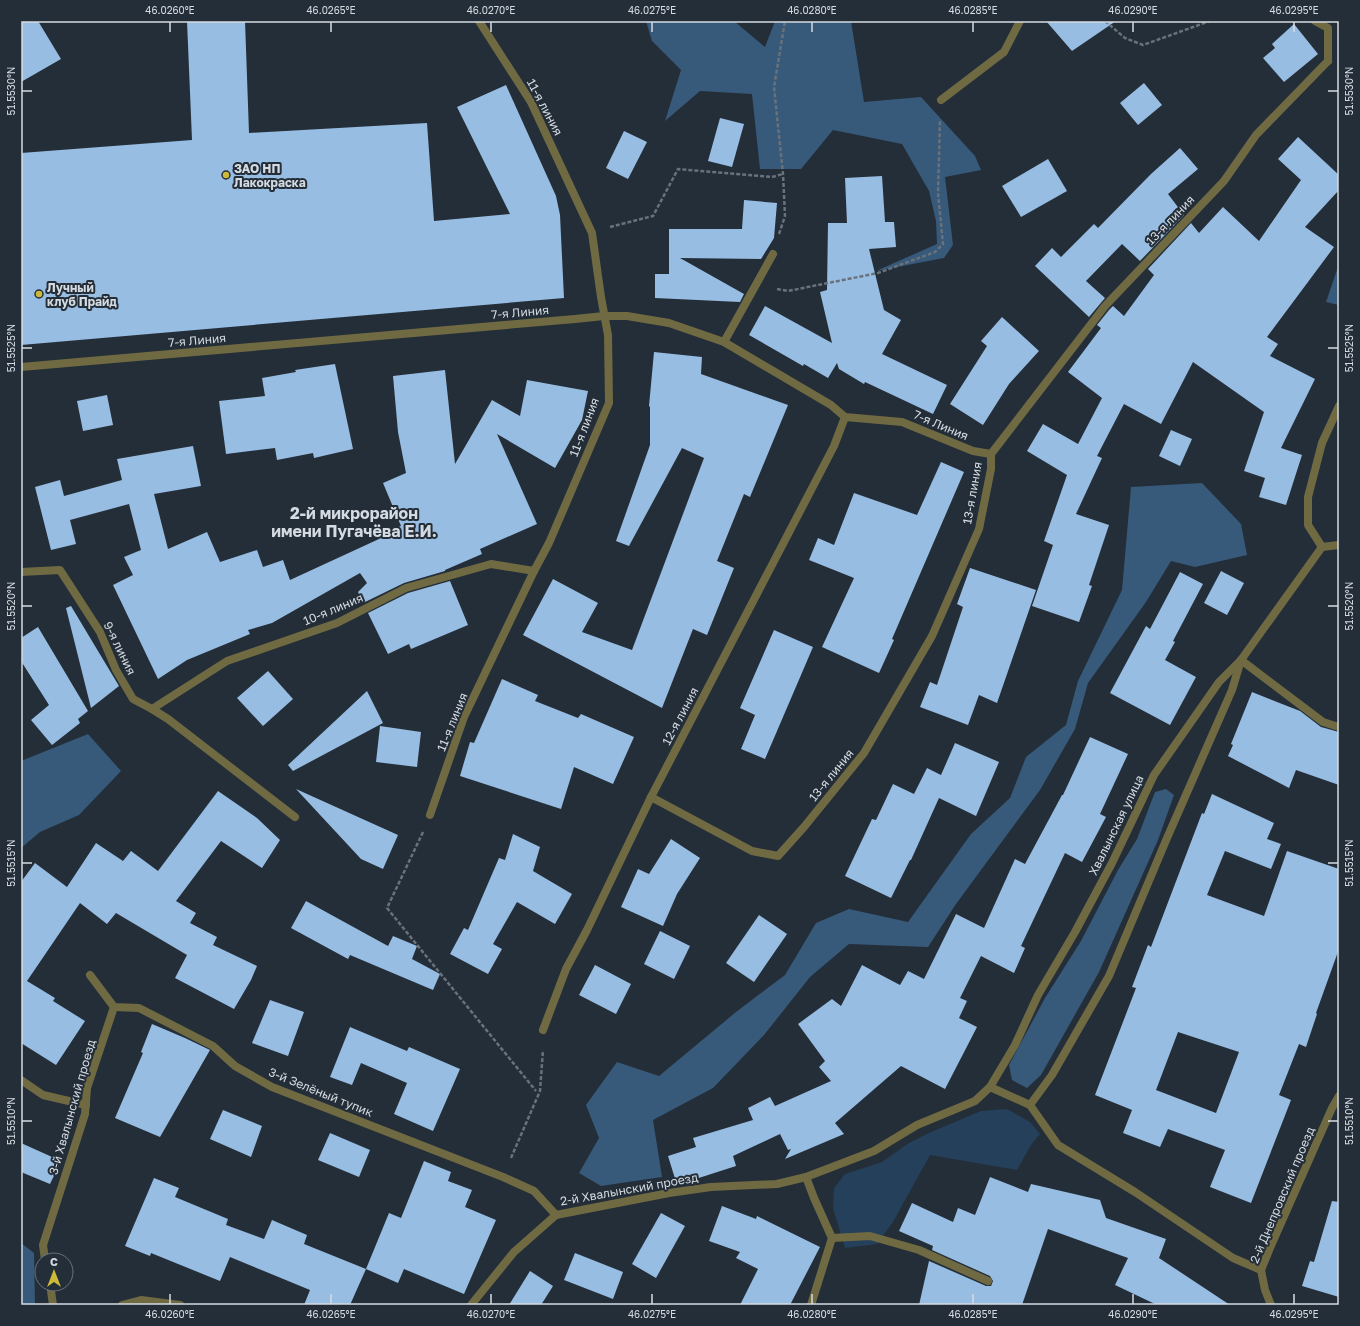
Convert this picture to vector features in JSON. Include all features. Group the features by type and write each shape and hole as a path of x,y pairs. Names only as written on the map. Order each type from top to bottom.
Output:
{"street":[{"name":"11-я линия","path":"430,816 464,717 549,543 609,403 608,335 592,233 531,102 479,21"},
{"path":"941,100 1004,52 1020,21"},
{"name":"13-я линия","path":"651,798 752,850 778,856 804,827 864,753 932,636 979,529 991,469 991,454 1105,306 1224,181 1256,134 1328,61 1328,28 1315,21"},
{"path":"724,342 773,254"},
{"name":"7-я Линия","path":"21,367 575,320 604,316 627,316 669,322 724,342 830,405 845,417 902,422 973,451 991,454"},
{"path":"1339,406 1322,443 1308,497 1308,525 1322,547 1339,544"},
{"name":"12-я линия","path":"543,1030 566,970 588,930 651,798 834,446 845,417"},
{"name":"Хвалынская улица","path":"806,1177 874,1151 917,1124 975,1101 990,1087 1014,1045 1038,995 1075,932 1108,870 1154,775 1219,682 1241,660 1322,547"},
{"name":"10-я линия","path":"152,709 227,662 337,623 406,588 491,564 534,571"},
{"name":"9-я линия","path":"21,572 60,570 100,632 116,670 133,699 168,719 295,817"},
{"path":"1030,1106 1052,1075 1109,976 1167,838 1232,690 1241,660 1323,722 1339,727"},
{"path":"90,975 114,1007"},
{"name":"3-й Хвалынский проезд","path":"44,1252 43,1245 85,1114 87,1088 114,1007"},
{"name":"3-й Зелёный тупик","path":"114,1007 138,1008 213,1046 235,1066 272,1087 503,1177 534,1191 556,1215"},
{"path":"21,1080 43,1095 86,1106"},
{"path":"990,1087 1030,1106 1058,1145 1135,1192 1233,1258 1261,1270"},
{"name":"2-й Днепровский проезд","path":"1271,1305 1265,1290 1261,1270 1329,1114 1339,1096"},
{"path":"806,1177 832,1238 811,1305"},
{"name":"2-й Хвалынский проезд","path":"471,1305 514,1252 556,1215 669,1192 711,1187 777,1184 806,1177"},
{"path":"832,1238 870,1236 920,1250 988,1281"},
{"path":"51,1292 53,1305"},
{"path":"122,1305 140,1303 180,1305"}],"path":[{"path":"773,254 785,216 783,174 774,87 785,21"},
{"path":"1105,21 1125,38 1143,45 1210,21"},
{"path":"755,286 788,291 878,273 935,252 943,244 938,193 941,100"},
{"path":"592,233 653,216 678,168 772,177 783,174"},
{"path":"430,816 387,908 536,1090"},
{"path":"503,1177 540,1091 543,1030"}],"shaded area":[{"path":"646,21 734,21 765,47 775,21 851,21 864,102 921,97 975,156 981,170 945,177 953,245 944,258 876,271 937,244 936,221 929,191 902,144 833,130 801,169 760,169 752,94 700,91 665,121 681,70 652,41"},
{"path":"1339,264 1339,305 1326,302"},
{"path":"1202,483 1241,524 1247,555 1195,567 1171,561 1146,602 1088,683 1075,729 1040,790 956,904 928,947 849,944 810,977 764,1035 713,1088 653,1120 662,1177 601,1186 579,1173 599,1138 586,1105 617,1062 659,1076 736,1012 785,975 816,923 849,909 908,922 971,834 1010,798 1026,757 1066,725 1078,681 1122,590 1131,487"},
{"path":"88,734 121,771 79,815 40,832 21,848 21,761"},
{"path":"1166,789 1174,795 1158,840 1099,972 1041,1075 1027,1088 1012,1080 1009,1065 1045,998 1081,941 1118,870 1137,839 1155,792"},
{"path":"1007,1109 1030,1122 1040,1134 1031,1145 1017,1170 930,1155 893,1222 877,1244 845,1248 833,1208 834,1188 845,1174 882,1162 909,1143 981,1111"},
{"path":"21,1243 34,1253 35,1305 21,1305"}],"building":[{"path":"21,21 38,21 61,59 21,82"},
{"name":"ЗАО НП Лакокраска","path":"187,21 245,21 249,133 427,123 434,221 510,214 457,107 506,85 556,196 560,215 564,298 21,345 21,153 192,140"},
{"path":"1046,21 1116,21 1072,51"},
{"path":"1294,24 1318,54 1284,82 1263,58 1275,48 1272,44"},
{"path":"1144,83 1162,105 1138,125 1120,103"},
{"path":"720,118 744,124 732,167 708,161"},
{"path":"624,131 647,142 628,179 606,168"},
{"path":"1298,137 1339,175 1339,190 1305,227 1334,247 1267,337 1278,344 1270,356 1315,379 1281,448 1302,455 1286,505 1259,497 1265,478 1244,471 1264,412 1193,362 1161,424 1124,404 1097,456 1102,458 1076,514 1109,525 1089,585 1092,586 1079,622 1032,606 1053,545 1044,541 1067,475 1027,451 1043,424 1078,444 1102,398 1068,372 1101,328 1097,325 1109,310 1113,306 1124,316 1154,275 1148,269 1191,223 1199,233 1223,207 1259,241 1301,180 1278,159"},
{"path":"1180,148 1198,169 1168,194 1184,215 1140,261 1122,244 1086,281 1105,298 1089,317 1035,266 1052,248 1061,257 1094,224 1098,228 1151,174"},
{"path":"1048,159 1067,191 1021,217 1002,186"},
{"path":"882,176 885,222 894,222 896,247 869,249 884,310 901,320 882,354 947,385 933,414 865,382 864,384 839,369 837,363 828,378 804,364 803,366 749,335 765,306 832,343 820,292 827,290 828,223 847,223 845,178"},
{"path":"744,200 777,203 774,238 761,259 680,258 744,294 740,302 655,298 655,274 669,274 669,229 742,229"},
{"path":"1002,317 1039,351 1009,384 983,425 950,404 987,346 981,341"},
{"path":"654,352 702,357 701,374 788,405 750,497 744,494 717,561 734,568 707,635 693,629 662,708 523,635 553,579 598,603 582,632 632,650 704,458 682,448 629,546 616,541 650,445 649,406"},
{"path":"335,364 353,449 314,458 313,453 277,460 275,448 226,454 219,401 265,396 262,378 296,372 295,370"},
{"path":"445,370 455,464 492,400 520,416 527,380 588,391 582,420 555,468 497,434 537,524 480,549 482,554 445,571 404,583 363,603 358,592 367,583 360,573 272,623 248,630 250,634 187,660 158,679 113,585 133,575 124,557 141,550 129,504 70,520 76,544 51,550 35,487 60,480 64,496 122,480 117,459 193,446 201,486 154,494 168,549 207,532 220,562 257,550 263,567 283,560 290,580 379,539 378,535 401,526 383,483 406,473 398,432 393,376"},
{"path":"107,395 113,425 83,431 77,401"},
{"path":"1171,430 1192,439 1180,466 1159,456"},
{"path":"941,462 964,472 892,639 894,640 879,673 822,647 854,578 809,560 818,538 834,545 854,493 917,515"},
{"path":"970,568 1036,590 997,703 979,695 968,725 920,707 930,682 937,685 963,607 957,604"},
{"path":"1221,571 1244,583 1227,615 1204,603"},
{"path":"1180,572 1203,584 1173,641 1175,642 1165,660 1196,677 1170,725 1110,693 1146,626 1150,629"},
{"path":"450,581 468,625 411,649 409,644 388,654 368,613 408,593"},
{"path":"71,606 119,686 91,708 66,608"},
{"path":"38,627 88,711 78,719 80,723 52,745 31,720 49,705 21,661 21,638"},
{"path":"774,630 813,647 765,759 741,749 755,715 740,708"},
{"path":"268,671 293,699 263,726 237,698"},
{"path":"502,679 538,695 535,701 578,718 581,714 634,737 613,784 574,767 561,809 460,776 470,742 474,743"},
{"path":"367,691 383,723 293,771 288,765"},
{"path":"1252,692 1300,711 1321,727 1339,732 1339,785 1296,770 1289,788 1228,756 1233,745 1231,744"},
{"path":"380,726 421,732 417,767 376,762"},
{"path":"1090,737 1128,754 1100,814 1106,817 1082,862 1065,853 1021,946 1025,948 1014,973 981,956 960,998 967,1001 959,1018 977,1027 945,1089 901,1066 835,1123 844,1134 785,1159 791,1149 788,1150 780,1134 733,1156 736,1166 677,1185 668,1156 696,1147 693,1138 753,1120 748,1108 770,1097 775,1106 831,1081 819,1067 825,1061 798,1024 832,999 841,1006 862,965 900,985 908,971 924,979 956,914 984,928 1015,859 1025,864 1063,795"},
{"path":"955,743 999,762 976,816 939,798 911,860 891,898 845,876 872,819 876,820 893,784 914,794 927,768 941,775"},
{"path":"296,789 398,835 383,869 361,859"},
{"path":"218,791 257,818 280,840 262,868 221,841 176,901 196,913 190,923 217,937 213,945 257,966 251,980 234,1009 175,978 187,955 116,913 107,924 80,903 27,981 55,998 53,1001 85,1021 56,1065 21,1043 21,882 35,863 67,887 96,843 123,861 131,851 158,871"},
{"path":"1212,794 1274,823 1267,839 1281,844 1271,869 1225,851 1207,895 1264,916 1287,851 1339,869 1339,949 1316,1013 1317,1014 1306,1047 1299,1044 1279,1095 1291,1100 1251,1203 1210,1187 1225,1150 1168,1129 1160,1147 1123,1133 1132,1110 1095,1095 1136,988 1132,987 1148,945 1151,947 1202,813 1204,814","holes":["1178,1032 1239,1052 1216,1113 1156,1090"]},
{"path":"513,834 540,847 533,871 572,894 555,924 517,902 493,944 502,949 488,974 450,954 464,928 468,930 499,858 505,860"},
{"path":"671,839 700,858 677,894 663,926 621,907 638,869 649,874"},
{"path":"306,901 388,946 393,936 417,946 412,959 440,974 433,990 350,955 348,959 291,928"},
{"path":"759,915 787,934 754,982 726,963"},
{"path":"660,931 690,946 674,979 644,964"},
{"path":"595,965 631,984 616,1014 579,995"},
{"path":"270,1000 304,1012 288,1056 252,1043"},
{"path":"152,1024 210,1050 160,1137 115,1118 143,1053 141,1052"},
{"path":"350,1027 407,1051 409,1047 460,1069 433,1131 394,1114 407,1083 361,1063 352,1085 330,1077"},
{"path":"223,1110 262,1126 251,1157 210,1139"},
{"path":"330,1133 370,1150 359,1177 318,1160"},
{"path":"21,1143 61,1161 50,1184 21,1172"},
{"path":"424,1161 451,1172 448,1181 472,1190 465,1207 496,1220 464,1294 404,1269 398,1283 366,1269 389,1213 401,1218"},
{"path":"990,1177 1028,1192 1031,1184 1100,1200 1106,1218 1166,1239 1159,1258 1230,1305 1157,1305 1115,1285 1128,1258 1048,1229 1022,1305 919,1305 929,1261 986,1286 991,1286 993,1281 990,1276 932,1250 933,1246 899,1231 912,1203 953,1222 958,1208 975,1215"},
{"path":"154,1178 179,1188 175,1197 228,1219 226,1225 264,1239 272,1220 307,1235 304,1244 366,1269 350,1305 304,1305 310,1290 230,1257 220,1281 151,1253 150,1256 125,1246"},
{"path":"1332,1201 1339,1202 1339,1297 1302,1286 1310,1261 1314,1262"},
{"path":"722,1206 756,1219 757,1216 820,1247 790,1305 740,1305 758,1269 736,1258 740,1252 709,1241"},
{"path":"661,1213 685,1226 656,1278 632,1264"},
{"path":"575,1253 623,1272 613,1299 564,1280"},
{"path":"530,1271 553,1286 541,1305 509,1305"}],"place":[{"name":"ЗАО НП Лакокраска","path":"226,175"},
{"name":"Лучный клуб Прайд","path":"39,294"}],"district":[{"name":"2-й микрорайон имени Пугачёва Е.И.","path":"354,522"}]}
